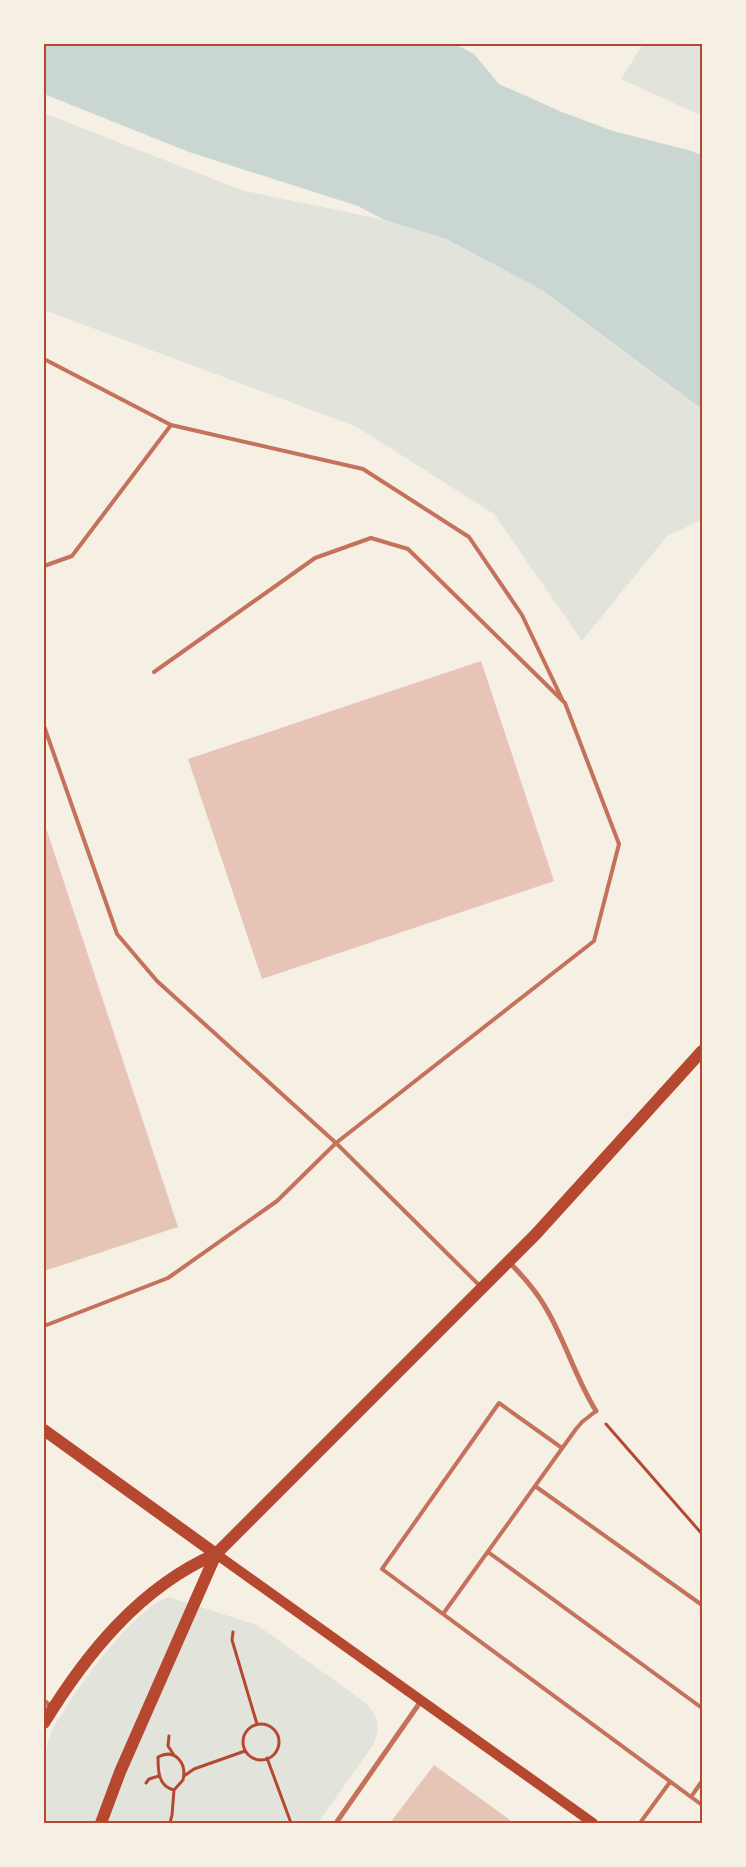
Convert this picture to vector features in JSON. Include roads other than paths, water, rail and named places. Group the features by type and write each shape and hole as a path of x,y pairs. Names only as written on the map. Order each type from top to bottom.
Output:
{"main road":[{"path":"44,1722 48,1705 129,1613 157,1588 186,1569 216,1554 554,1216 702,1051"},
{"path":"44,1430 593,1823"},
{"path":"101,1823 120,1772 216,1554"}],"street":[{"path":"509,1262 530,1284 547,1310 584,1390 596,1411"},
{"path":"336,1823 422,1700"}],"lane":[{"path":"44,359 171,425 364,469 469,537 522,615 564,703 619,844 594,941 336,1143 277,1201 168,1278 44,1326"},
{"path":"44,566 72,556 171,425"},
{"path":"154,672 315,558 371,538 408,549 564,703"},
{"path":"44,726 116,934 157,981 336,1143 482,1288"},
{"path":"562,1448 499,1404 382,1569 702,1805"},
{"path":"444,1614 562,1448 582,1422 596,1411"},
{"path":"535,1486 702,1605"},
{"path":"488,1552 702,1708"},
{"path":"640,1823 670,1782"},
{"path":"691,1797 702,1782"}]}
